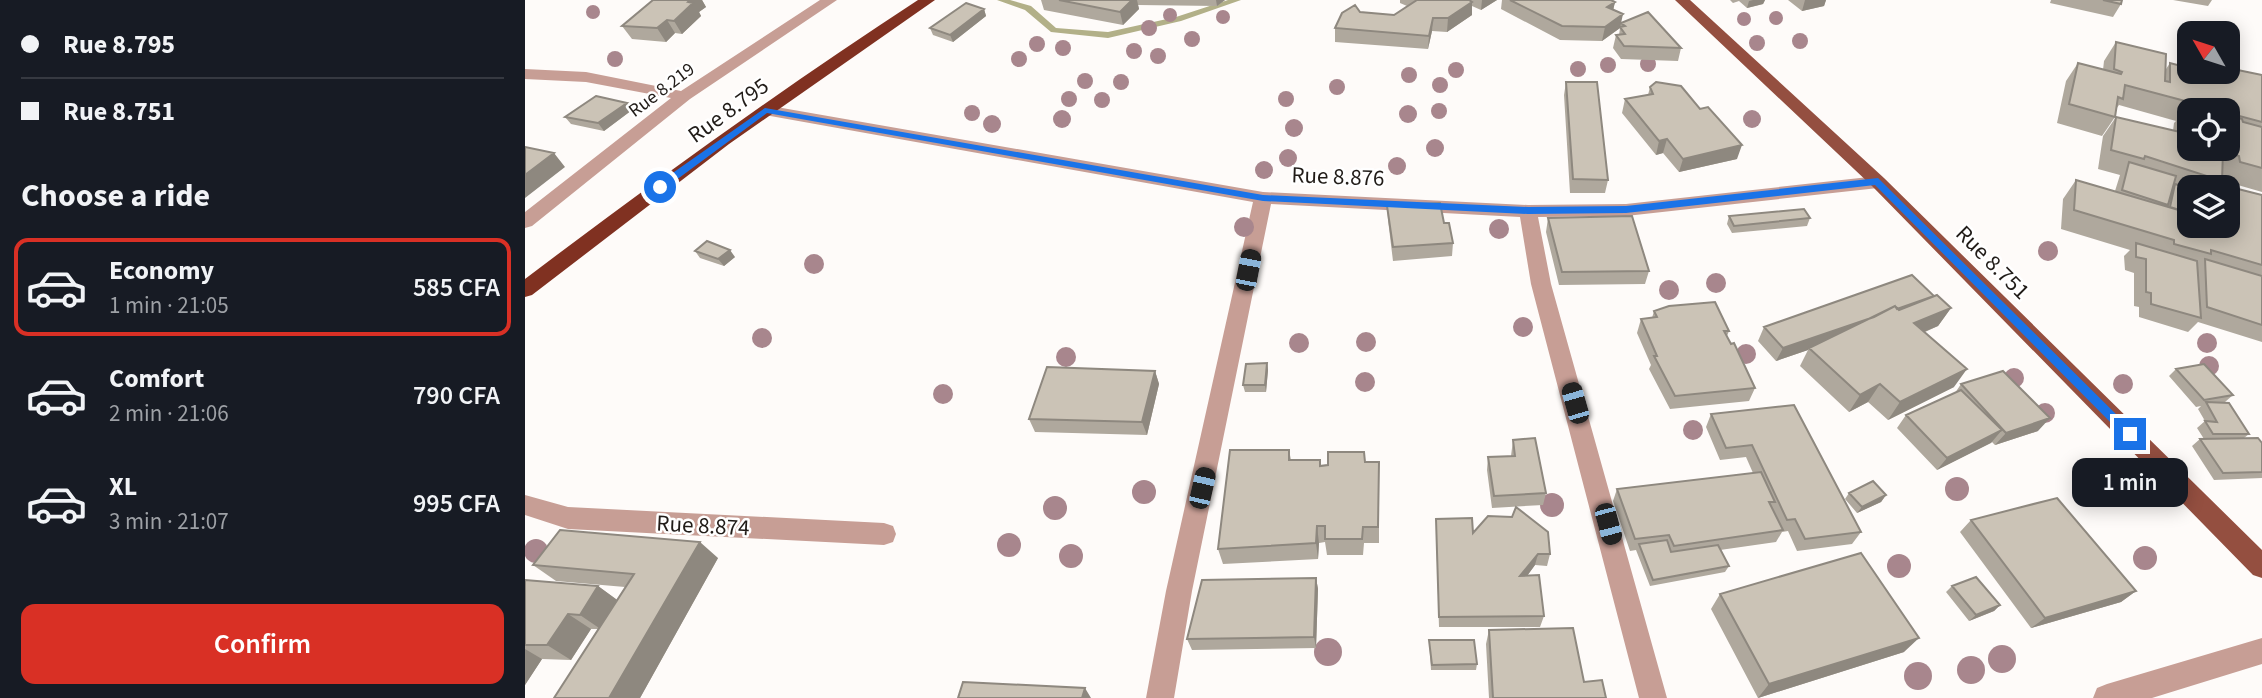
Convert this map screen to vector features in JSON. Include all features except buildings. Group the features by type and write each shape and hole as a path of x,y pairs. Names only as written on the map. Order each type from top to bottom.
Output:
{"highway":[{"name":"Rue 8.795","path":"525,290 618,217 765,110 929,0"}],"main road":[{"name":"Rue 8.751","path":"1682,0 1878,182 2262,567"}],"street":[{"name":"Rue 8.219","path":"525,222 684,96 830,0"},
{"path":"525,74 586,77 684,96"},
{"path":"765,110 1263,198"},
{"name":"Rue 8.876","path":"1160,698 1179,591 1263,198 1528,211 1626,210 1878,182"},
{"path":"1528,211 1541,284 1595,474 1653,698"},
{"name":"Rue 8.874","path":"525,505 568,518 884,534"},
{"path":"2107,698 2262,651"}],"waterway":[{"path":"1001,0 1028,8 1054,30 1108,35 1178,19 1237,0"}],"route":[{"path":"660,187 765,110 1263,198 1435,204 1528,211 1626,210 1878,182 2130,434"}]}
